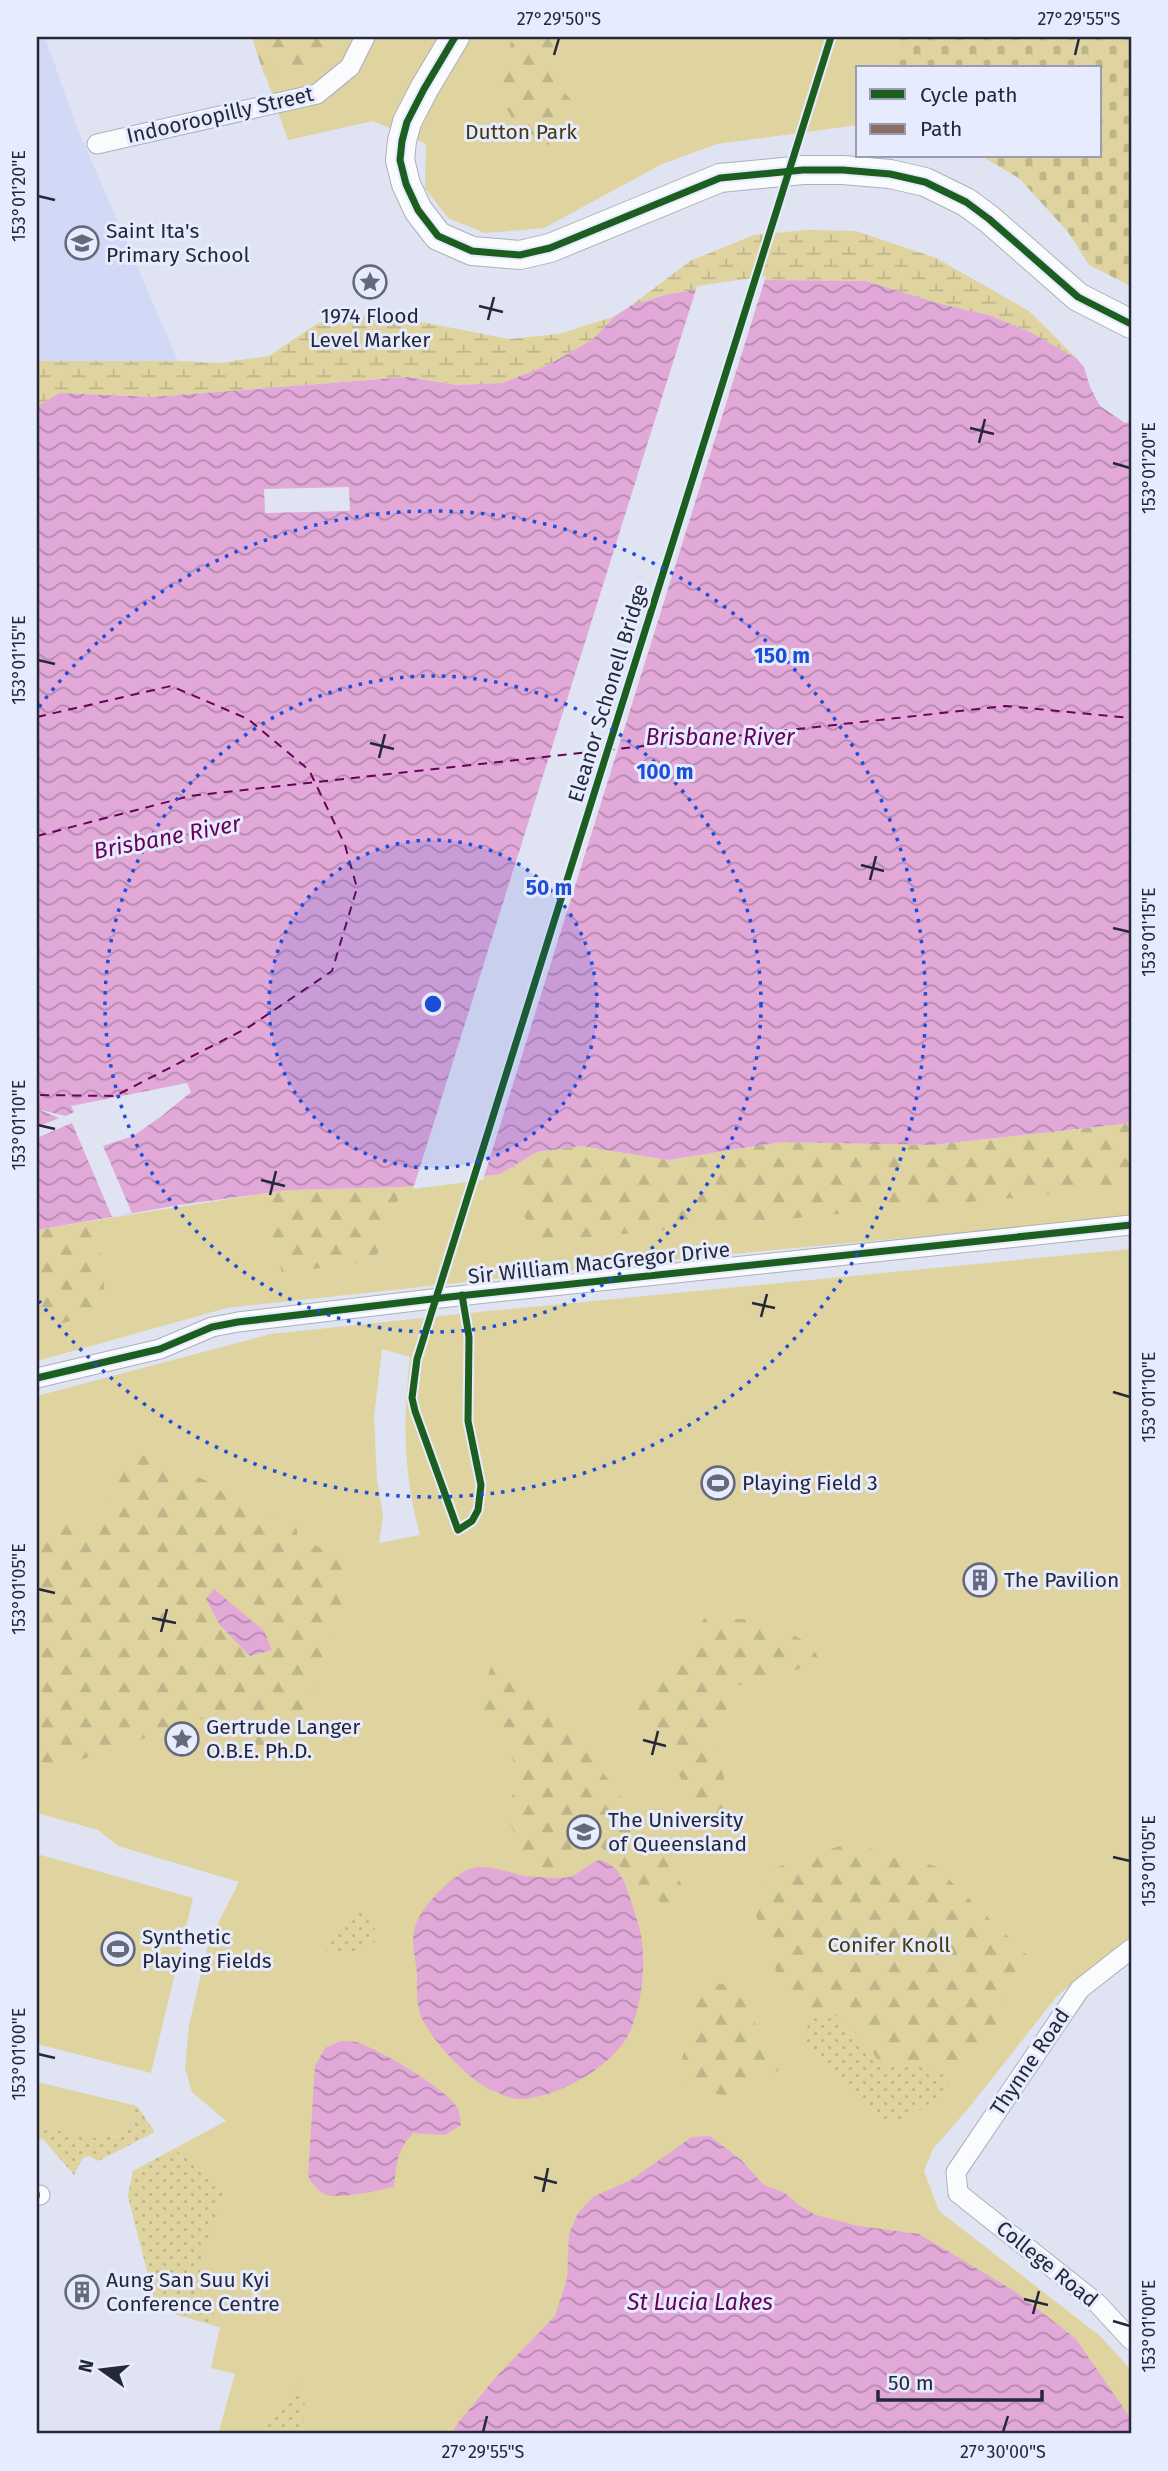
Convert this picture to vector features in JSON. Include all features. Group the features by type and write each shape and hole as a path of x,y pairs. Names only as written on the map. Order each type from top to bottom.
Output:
{"street":[{"name":"Indooroopilly Street","path":"97,144 317,94 339,79 350,67 365,37"},
{"path":"455,37 407,122 400,160 405,184 418,210 438,236 472,251 520,255 550,248 720,178 803,170 890,174 925,182 966,202 1077,297 1131,324"},
{"name":"Sir William MacGregor Drive","path":"37,1378 160,1349 212,1327 238,1322 462,1295 1131,1226"},
{"name":"Thynne Road","path":"958,2193 956,2172 1073,1998 1080,1989 1131,1949"},
{"name":"College Road","path":"958,2193 1098,2304 1131,2340"}],"shaded area":[{"name":"Saint Ita's Primary School","path":"37,37 45,37 76,125 178,361 37,361"}],"green space":[{"name":"Dutton Park","path":"252,37 898,37 894,66 856,66 856,125 717,144 662,164 544,228 485,233 448,218 425,188 426,144 373,121 288,140"},
{"path":"252,37 338,37 336,52 294,71 264,75"},
{"path":"513,37 555,37 550,76 571,100 578,126 551,146 521,127 513,119 504,100 503,69"},
{"path":"898,37 1131,37 1131,286 1089,265 1068,232 1020,179 984,158 1102,158 1102,66 894,66"},
{"path":"806,230 856,231 936,258 1029,311 1076,358 1030,332 989,315 941,304 866,281 766,280 669,294 632,305 690,261 754,235"},
{"path":"357,316 406,319 509,339 559,334 615,316 592,340 550,364 502,383 457,385 407,377 153,397 60,393 37,406 37,361 220,363 269,356 318,323"},
{"path":"1131,1123 1131,1187 539,1242 500,1174 537,1152 581,1146 668,1160 782,1142 932,1145"},
{"path":"500,1174 539,1242 1131,1187 1131,1217 698,1257 227,1308 37,1361 37,1330 107,1311 97,1220 260,1194 282,1273 375,1261 403,1187"},
{"path":"403,1187 375,1261 282,1273 260,1194 288,1190"},
{"path":"97,1220 107,1311 37,1330 37,1230"},
{"name":"The University of Queensland","path":"1131,1249 1131,1936 1057,1996 933,2149 924,2171 939,2211 1100,2336 1131,2370 1131,2434 218,2434 235,2374 211,2368 220,2327 178,2315 155,2302 128,2196 133,2171 226,2121 192,2092 185,2068 189,2025 209,1941 239,1882 118,1846 98,1830 37,1813 37,1396 271,1334","holes":["382,1349 410,1357 406,1446 410,1489 420,1535 379,1543 383,1516 377,1478 374,1416"]},
{"path":"142,1455 210,1482 244,1510 296,1524 298,1538 356,1563 288,1758 252,1751 242,1724 210,1716 77,1761 37,1782 37,1531 108,1515 116,1471"},
{"path":"704,1618 767,1620 811,1645 821,1663 725,1689 727,1709 707,1719 744,1848 730,1858 688,1793 669,1754 642,1729 628,1704 638,1685 687,1656"},
{"path":"493,1660 523,1684 576,1739 624,1800 689,1895 668,1908 639,1886 599,1845 558,1870 530,1865 507,1817 518,1775 506,1739 477,1710"},
{"name":"Conifer Knoll","path":"849,1843 935,1866 1028,1956 987,2042 949,2066 909,2065 877,2059 863,2037 837,2016 802,2015 788,2004 756,1915 769,1870"},
{"name":"Synthetic Playing Fields","path":"37,1854 193,1898 151,2073 37,2044"},
{"path":"362,1908 380,1937 356,1954 325,1952 340,1929"},
{"path":"711,1983 736,1985 779,2070 743,2095 721,2095 683,2085 679,2070 697,2003"},
{"path":"815,2018 836,2020 848,2035 863,2044 878,2062 938,2070 946,2073 948,2083 934,2100 909,2117 899,2121 884,2119 860,2103 807,2044 806,2030"},
{"path":"37,2082 137,2106 123,2136 91,2138 37,2126"},
{"path":"137,2106 155,2132 98,2161 89,2156 83,2158 74,2175 43,2139 37,2138 37,2126 91,2138 101,2137 102,2133 111,2137 123,2136"},
{"path":"174,2149 225,2188 200,2269 202,2293 220,2327 178,2315 155,2302 128,2196 133,2171"},
{"path":"300,2383 305,2402 305,2434 254,2434"}],"water":[{"name":"Brisbane River","path":"766,280 866,281 941,304 989,315 1030,332 1076,358 1084,367 1100,406 1125,423 1131,422 1131,1123 932,1145 782,1142 668,1160 581,1146 537,1152 500,1174 403,1187 288,1190 179,1205 37,1230 37,406 60,393 153,397 407,377 457,385 502,383 550,364 592,340 615,316 632,305 669,294"},
{"path":"214,1589 264,1631 272,1650 250,1656 220,1625 206,1599"},
{"path":"600,1860 613,1867 622,1877 641,1935 642,1983 631,2029 613,2055 584,2078 567,2086 550,2093 519,2099 494,2091 474,2079 452,2059 421,2016 413,1945 418,1919 430,1901 447,1884 473,1868 486,1867 525,1876 562,1878 572,1876"},
{"path":"341,2041 360,2043 399,2063 442,2092 459,2111 461,2125 445,2135 413,2133 398,2158 394,2187 333,2196 321,2192 308,2176 315,2066 325,2048"},
{"name":"St Lucia Lakes","path":"710,2136 741,2160 764,2185 785,2193 816,2215 859,2226 919,2234 1016,2292 1076,2339 1131,2419 1131,2434 452,2434 457,2424 497,2376 555,2316 567,2279 569,2234 578,2213 593,2197 631,2180 692,2137"}],"pier":[{"path":"766,276 483,1180 413,1189 697,286"},
{"path":"349,487 350,511 265,513 264,489"},
{"path":"187,1083 191,1092 163,1115 133,1136 103,1146 132,1213 112,1217 72,1123 37,1138 37,1127 59,1118 37,1109 66,1116 74,1112 71,1106"}],"ferry route":[{"path":"37,717 171,686 248,719 309,770 345,845 357,888 332,971 249,1027 115,1096 37,1095"},
{"path":"37,836 190,796 1006,706 1131,718"}],"cycle path":[{"path":"455,37 407,122 400,160 406,184 418,210 438,236 472,251 520,255 550,248 720,178 803,170 890,174 925,182 966,202 1078,297 1131,324"},
{"name":"Eleanor Schonell Bridge","path":"462,1295 469,1337 468,1421 481,1485 478,1510 472,1521 458,1530 415,1411 412,1398 417,1359 831,37"},
{"path":"37,1378 160,1349 212,1327 238,1322 1131,1225"}],"place":[{"name":"Saint Ita's Primary School","path":"82,243"},
{"name":"1974 Flood Level Marker","path":"370,282"},
{"name":"Playing Field 3","path":"718,1483"},
{"name":"The Pavilion","path":"980,1580"},
{"name":"Gertrude Langer O.B.E. Ph.D.","path":"182,1739"},
{"name":"The University of Queensland","path":"584,1832"},
{"name":"Synthetic Playing Fields","path":"118,1949"},
{"name":"Aung San Suu Kyi Conference Centre","path":"82,2292"}]}
